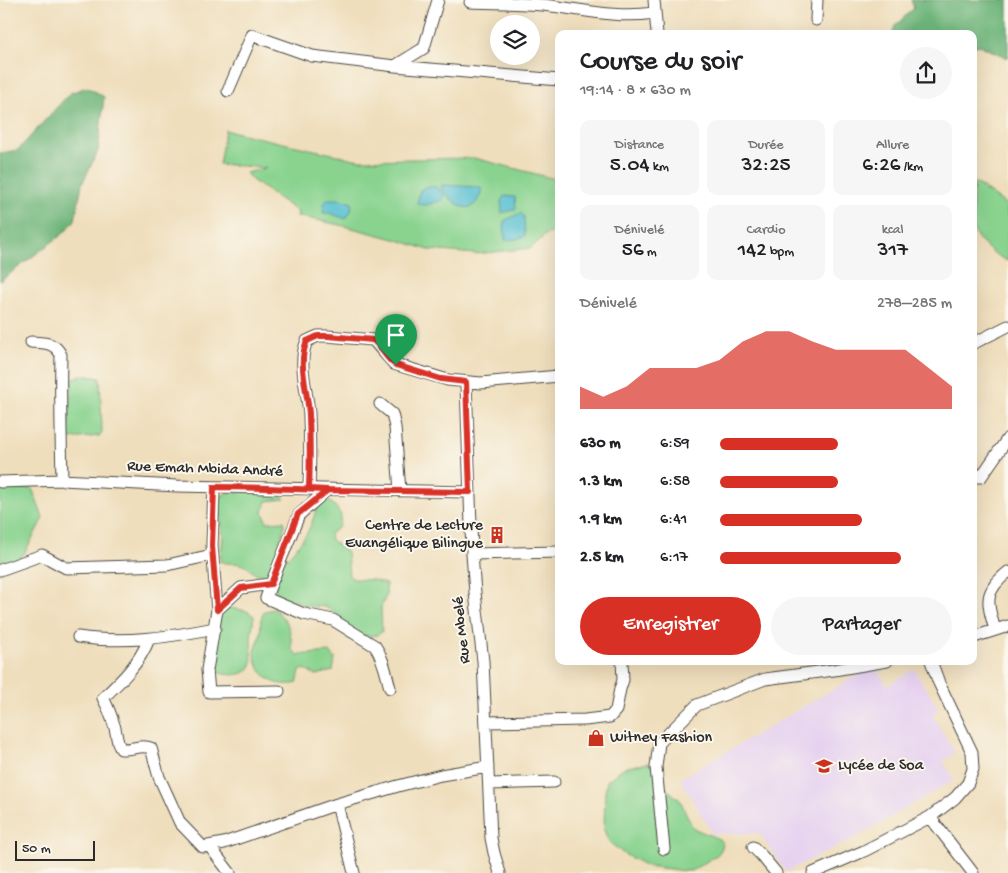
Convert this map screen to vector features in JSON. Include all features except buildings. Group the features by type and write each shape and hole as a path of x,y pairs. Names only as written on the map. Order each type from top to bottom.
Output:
{"street":[{"path":"395,66 424,48 438,0"},
{"path":"654,0 656,30"},
{"path":"816,20 817,0"},
{"path":"470,2 544,5 611,15 632,16 654,13"},
{"path":"228,91 252,35 312,56 395,66 555,80"},
{"path":"977,342 1008,326"},
{"path":"309,489 310,438 304,365 304,347 307,341 318,336 373,340 378,343 390,361 396,365 441,379 466,382 501,382 555,376"},
{"path":"31,342 52,344 58,348 61,355 62,480"},
{"name":"Rue Mbelé","path":"466,382 472,554 482,642 491,838 500,873"},
{"path":"380,404 392,414 395,427 400,491"},
{"path":"977,477 981,477 1008,438"},
{"name":"Rue Emah Mbida André","path":"0,482 62,480 214,487 470,492"},
{"path":"214,487 212,555 217,610 209,652 209,692 279,692"},
{"path":"328,490 298,514 266,598 304,614 333,620 349,632 375,646 386,670 390,688"},
{"path":"472,554 555,552"},
{"path":"0,570 42,555 66,568 167,565 212,555"},
{"path":"995,630 988,606 990,594 994,584 1008,572"},
{"path":"217,610 241,588 271,584"},
{"path":"977,637 1008,626"},
{"path":"78,636 133,640 179,636 215,628"},
{"path":"149,639 129,672 103,698 112,719 118,745 126,749 146,746 151,748 159,777 180,823 203,847 210,847 337,804 441,775 488,766"},
{"path":"486,722 585,720 610,717 616,710 623,680 622,665"},
{"path":"664,849 656,767 659,743 697,705 765,679 864,665"},
{"path":"813,873 864,851 930,817 955,798 968,783 973,769 972,752 939,683 933,665"},
{"path":"489,784 554,782"},
{"path":"337,804 354,873"},
{"path":"930,817 973,873"},
{"path":"210,847 230,873"},
{"path":"753,847 776,873"}],"shaded area":[{"name":"Lycée de Soa","path":"875,665 887,686 914,669 939,709 932,714 955,753 943,761 954,780 860,835 786,872 759,833 713,834 680,779"}],"green space":[{"path":"911,0 1008,0 1008,58 977,46 977,30 894,30 895,26 914,8"},
{"path":"87,87 104,97 98,151 82,184 75,220 64,233 0,281 0,153 18,150 70,93"},
{"path":"225,130 359,160 474,158 555,179 555,231 545,235 531,248 476,254 429,250 340,225 297,216 298,212 252,180 246,173 266,168 219,164"},
{"path":"977,184 1007,205 1008,261 998,256 977,236"},
{"path":"82,375 100,378 102,433 99,436 70,439 67,431 72,382 74,378"},
{"path":"32,488 43,518 24,554 0,573 0,489"},
{"path":"230,492 279,493 285,499 267,501 263,512 267,522 284,521 285,525 280,541 279,558 270,574 255,574 240,564 220,561 223,538 219,503 222,495"},
{"path":"322,496 334,505 341,515 339,527 330,534 331,540 347,552 349,576 354,579 373,580 386,584 386,596 381,607 382,632 377,635 348,638 340,630 334,613 325,607 302,605 297,601 280,600 275,597 275,586 279,569 308,532"},
{"path":"221,606 247,611 254,616 251,637 252,662 249,669 242,674 222,674 211,668"},
{"path":"274,609 286,622 291,637 292,649 298,655 330,652 335,659 333,671 316,675 304,669 300,671 297,683 292,684 276,683 262,673 257,663 255,652 260,636 261,620 265,611"},
{"path":"647,763 655,768 664,787 680,800 695,829 719,839 723,844 717,855 691,871 647,866 624,854 609,842 604,830 607,781 623,768"}],"water":[{"path":"442,185 482,189 477,202 470,207 465,207 460,206 449,197 441,188"},
{"path":"426,187 436,187 445,195 443,200 426,205 417,204 420,190"},
{"path":"504,196 515,197 516,209 502,213 501,201"},
{"path":"327,199 340,199 352,203 351,211 346,219 329,213 323,213 324,204"},
{"path":"521,213 524,217 525,236 505,240 504,221"}],"place":[{"name":"Centre de Lecture Evangélique Bilingue","path":"497,535"},
{"name":"Witney Fashion","path":"596,738"},
{"name":"Lycée de Soa","path":"824,766"}],"route":[{"path":"396,365 390,361 378,343 367,338 318,336 307,341 304,347 304,365 310,438 309,489 328,490 298,514 271,584 241,588 217,610 212,546 214,487 328,490 470,492 466,382 441,379 396,365"}]}
